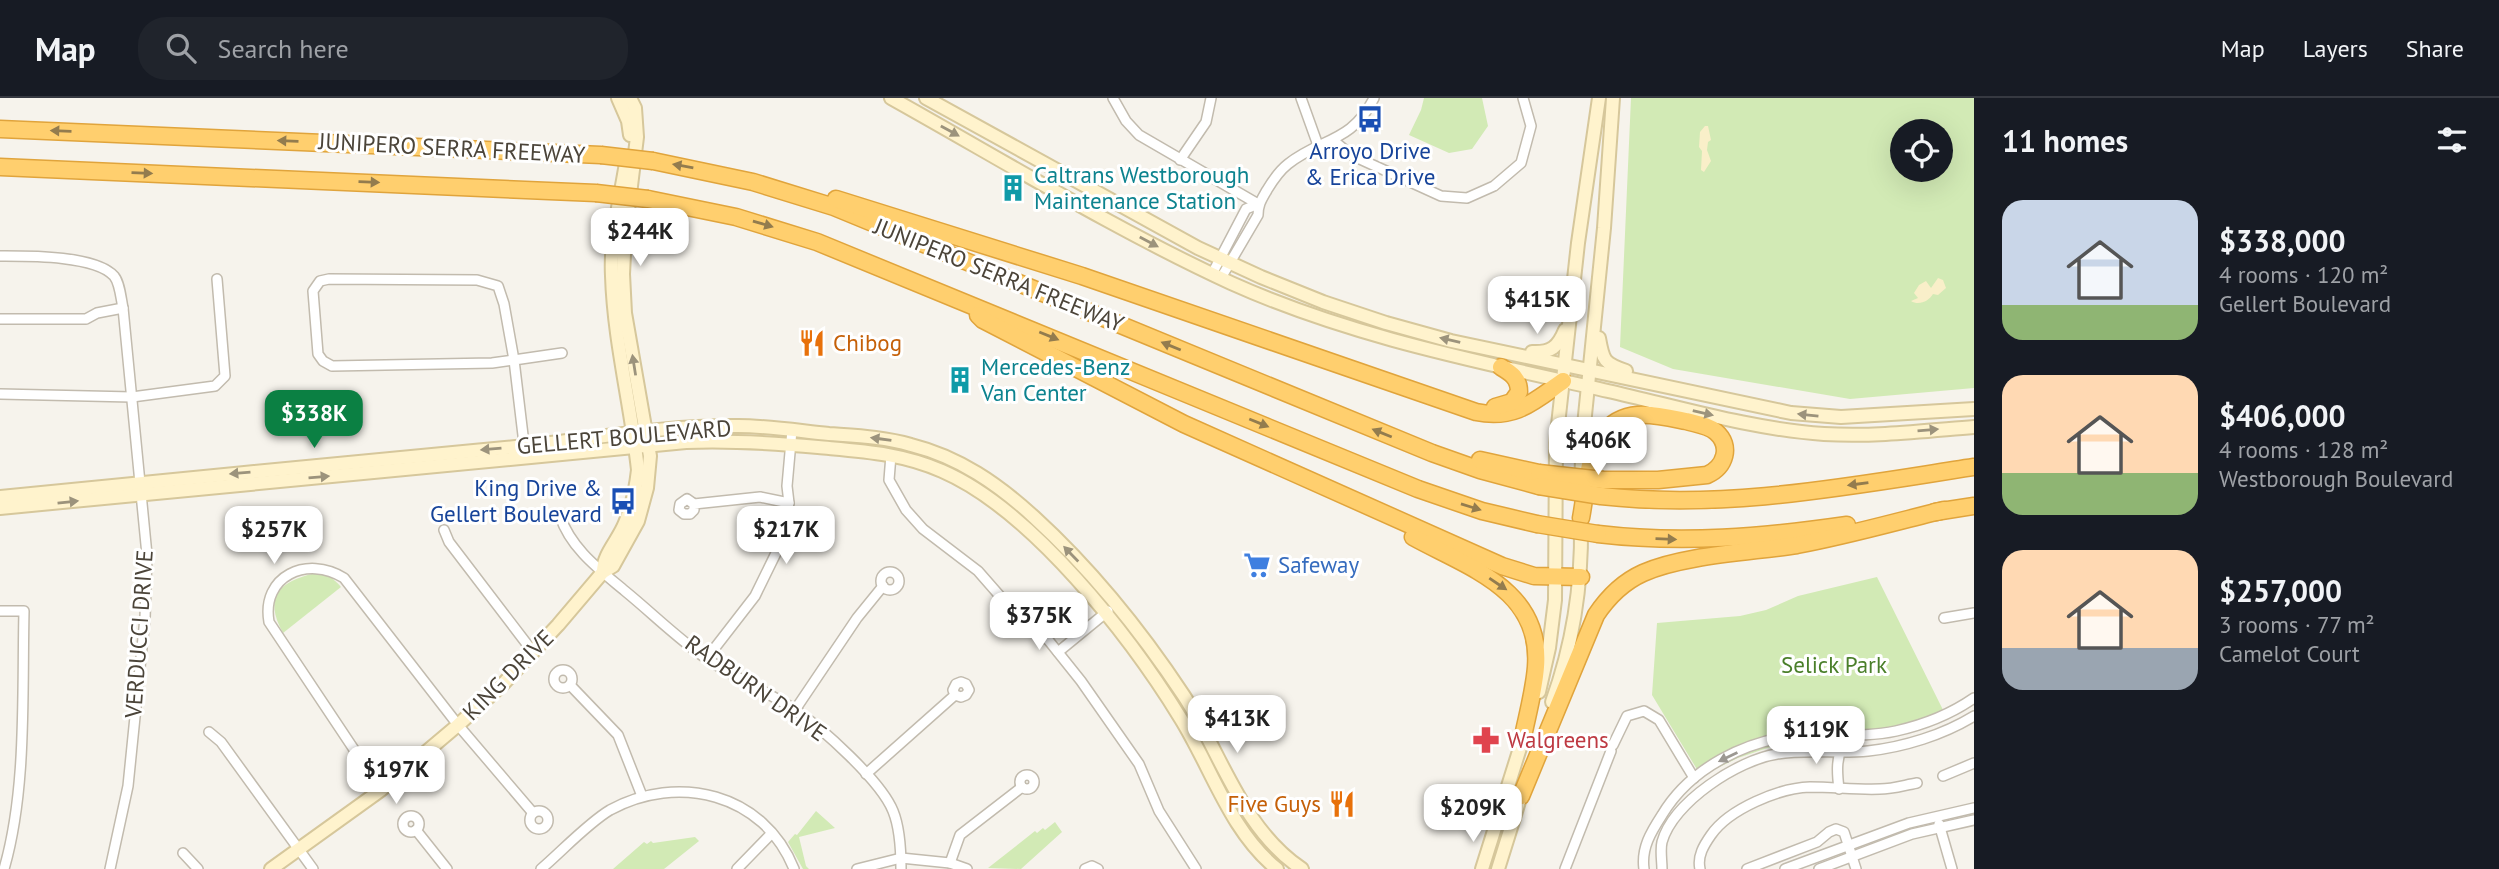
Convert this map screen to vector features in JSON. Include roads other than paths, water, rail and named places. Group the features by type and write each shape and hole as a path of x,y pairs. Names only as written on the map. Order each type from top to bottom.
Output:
{"highway":[{"name":"JUNIPERO SERRA FREEWAY","path":"0,129 601,155 653,161 720,174 786,191 858,217 1417,447 1480,470 1602,488 1660,501 1736,500 1974,467"},
{"name":"JUNIPERO SERRA FREEWAY","path":"0,167 596,193 648,199 720,213 785,231 841,251 1434,495 1482,511 1537,524 1598,534 1665,540 1742,538 1974,506"},
{"path":"720,174 850,202 906,219 1082,276 1447,403 1487,414 1507,414 1524,408 1564,373"},
{"path":"963,301 983,320 1126,396 1377,512 1515,571 1534,576 1581,577"},
{"path":"1447,403 1487,408 1512,402 1519,392 1517,381 1500,359"},
{"path":"1581,518 1596,448 1605,432 1622,418 1647,414 1703,426 1719,435 1725,446 1720,466 1703,475 1602,488"},
{"path":"1521,796 1596,615 1612,595 1632,579 1647,571 1672,564 1810,542 1944,510"},
{"path":"1377,512 1384,521 1500,585 1521,605 1532,626 1536,652 1534,681 1522,741"}],"main road":[{"name":"KING DRIVE","path":"618,98 628,121 630,136 615,228 611,274 614,314 637,438"},
{"name":"KING DRIVE","path":"603,572 603,560 625,523 635,493 638,470 623,274 637,137 635,108 630,98"},
{"path":"891,98 1216,276 1349,328 1422,349 1500,359 1564,373 1589,387 1747,423 1804,432 1871,434 1974,427"},
{"path":"926,98 1224,261 1362,316 1500,359 1551,350 1561,340 1571,313"},
{"path":"1482,869 1538,694 1549,648 1556,577 1556,443 1599,98"},
{"path":"1498,869 1574,628 1581,577 1581,460 1613,98"},
{"path":"1596,314 1602,356 1606,362 1676,389"},
{"path":"1564,373 1591,370 1774,410 1825,416 1875,416 1974,409"},
{"name":"GELLERT BOULEVARD","path":"0,508 141,489 525,452 637,438 683,427 738,426 904,443 939,454 990,481 1022,506 1074,556 1117,604 1157,656 1189,704 1258,828 1280,852 1302,869"},
{"name":"GELLERT BOULEVARD","path":"637,438 649,446 711,441 791,445 891,455 943,471 990,498 1050,552 1105,613 1139,656 1177,711 1241,830 1277,869"},
{"name":"KING DRIVE","path":"271,869 381,790 458,725 503,684 603,572 612,566 629,541 641,515 648,488 649,446"},
{"name":"GELLERT BOULEVARD","path":"0,496 141,489"}],"street":[{"path":"1113,98 1126,121 1139,135 1258,204"},
{"path":"1180,160 1206,122 1211,98"},
{"path":"1301,98 1319,148"},
{"path":"1216,276 1247,209 1258,204 1286,165 1334,141 1362,118 1374,98"},
{"path":"1334,141 1351,155 1441,197 1468,198 1493,186 1521,163 1531,126 1523,98"},
{"name":"VERDUCCI DRIVE","path":"0,256 85,263 106,270 116,278 123,308 147,555 145,618 128,786 110,869"},
{"path":"0,394 132,397 215,386 225,376 217,279"},
{"path":"525,452 514,360 498,286 477,280 329,279 320,281 313,291 318,354 332,366 492,363 514,360 562,353"},
{"path":"0,319 86,319 97,313 123,308"},
{"path":"707,658 755,596 777,551 789,503 787,486 792,430"},
{"path":"891,455 889,480 906,510 923,529 978,571 1006,603 1049,641 1082,681 1139,764 1159,811 1196,869"},
{"path":"694,504 760,496 789,503"},
{"name":"RADBURN DRIVE","path":"560,516 564,528 582,553 603,572 707,658 795,710 866,774 893,810 897,822 901,869"},
{"path":"444,530 449,542 533,652"},
{"path":"381,790 269,622 266,607 271,593 283,578 293,573 318,567 344,578 458,725 533,813"},
{"path":"795,710 883,586"},
{"path":"1058,652 1117,604"},
{"path":"0,611 24,611 21,744 16,808 4,869"},
{"path":"1944,618 1974,613"},
{"path":"570,685 618,736 642,796"},
{"path":"866,774 956,695"},
{"path":"1644,869 1643,859 1648,838 1669,803 1694,778 1734,753 1768,741 1801,735 1852,736 1890,732 1939,717 1974,698"},
{"path":"1565,869 1627,716 1644,711 1659,720 1694,778"},
{"path":"1662,869 1662,843 1671,824 1707,786 1735,768 1774,754 1865,751 1902,746 1974,716"},
{"path":"209,732 221,742 313,869"},
{"path":"1839,789 1838,759 1843,744 1882,739 1890,732"},
{"path":"1943,776 1974,763"},
{"path":"1700,869 1702,849 1718,826 1739,810 1789,791 1808,787 1883,789 1917,783"},
{"path":"950,863 960,835 1022,787"},
{"path":"541,869 606,812 642,796 662,791 684,791 721,798 749,813 784,850 794,869"},
{"path":"1785,869 1936,815 1974,808"},
{"path":"1936,815 1952,869"},
{"path":"1819,869 1940,827 1974,820"},
{"path":"1747,869 1817,842 1836,829 1844,832 1856,869"},
{"path":"416,830 447,869"},
{"path":"737,869 771,834"},
{"path":"183,853 198,869"},
{"path":"857,869 901,858 950,863 967,869"},
{"path":"1086,869 1092,866 1098,869"}],"place":[{"name":"Arroyo Drive & Erica Drive","path":"1370,119"},
{"name":"Caltrans Westborough Maintenance Station","path":"1013,188"},
{"name":"Chibog","path":"812,343"},
{"name":"Mercedes-Benz Van Center","path":"960,380"},
{"name":"King Drive & Gellert Boulevard","path":"623,501"},
{"name":"Safeway","path":"1257,565"},
{"name":"Walgreens","path":"1486,740"},
{"name":"Five Guys","path":"1342,804"}],"park label":[{"name":"Selick Park","path":"1834,665"}]}
